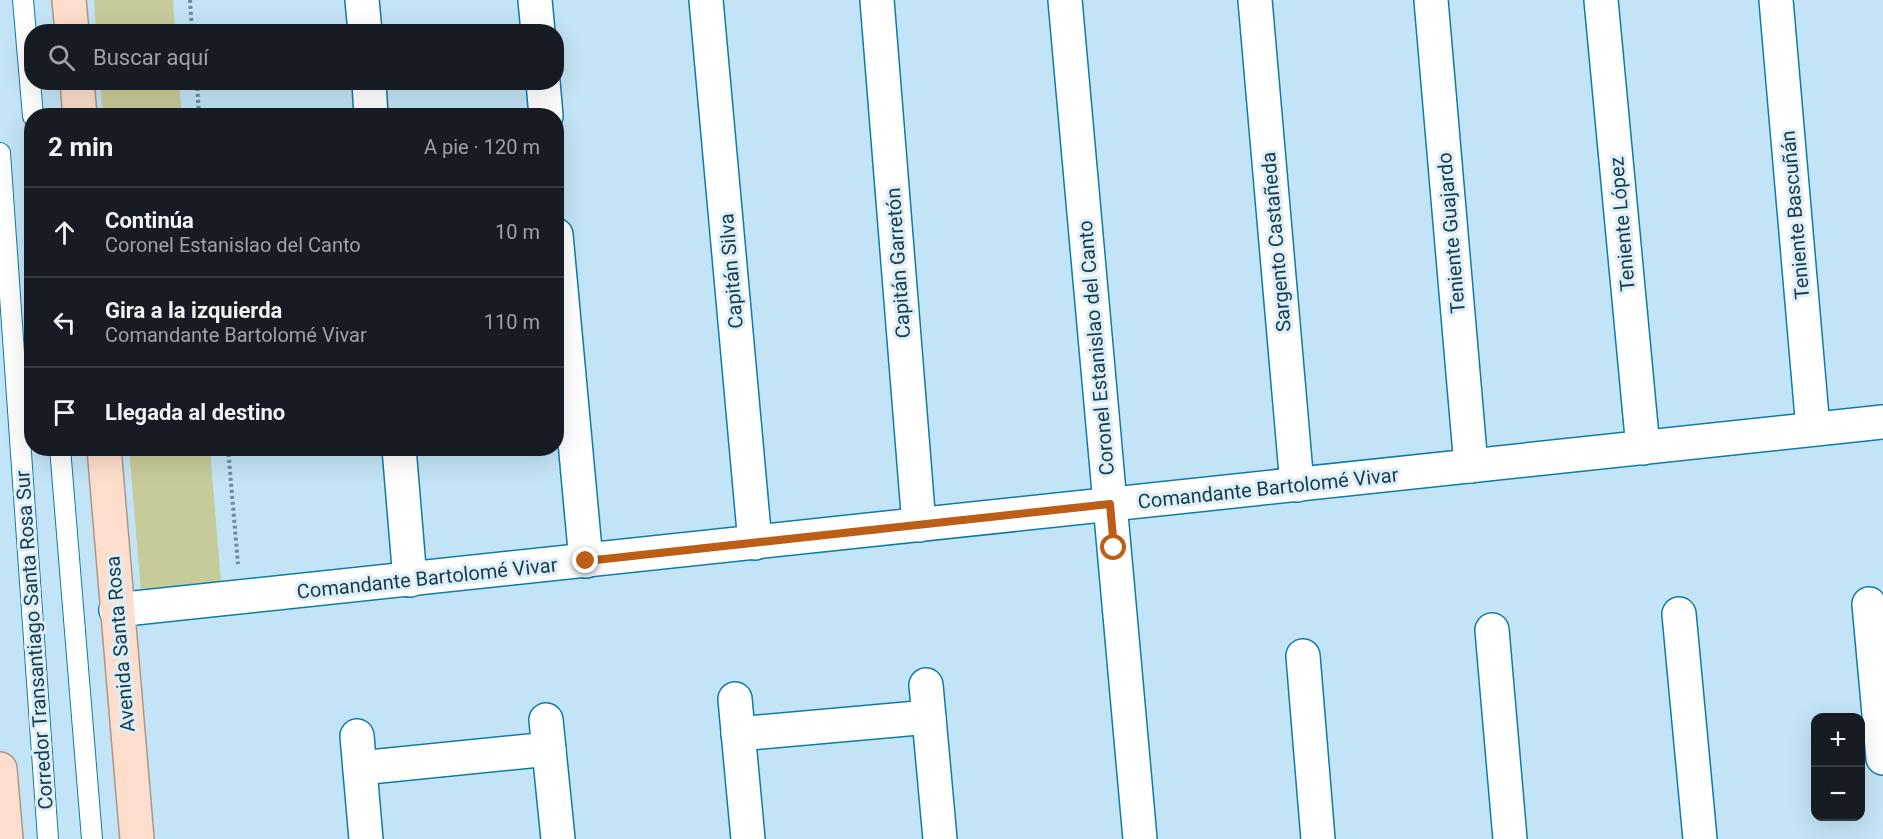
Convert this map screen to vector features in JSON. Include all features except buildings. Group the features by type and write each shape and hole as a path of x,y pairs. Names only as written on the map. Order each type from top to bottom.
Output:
{"main road":[{"path":"69,0 71,24"},
{"path":"78,90 79,108"},
{"name":"Avenida Santa Rosa","path":"105,456 137,839"},
{"path":"0,769 6,839"}],"street":[{"path":"362,0 364,24"},
{"path":"536,0 538,24"},
{"name":"Capitán Silva","path":"706,0 755,543"},
{"name":"Capitán Garretón","path":"877,0 919,525"},
{"name":"Coronel Estanislao del Canto","path":"1065,0 1140,839"},
{"name":"Sargento Castañeda","path":"1255,0 1297,485"},
{"name":"Teniente Guajardo","path":"1431,0 1471,466"},
{"name":"Teniente López","path":"1601,0 1642,448"},
{"name":"Teniente Bascuñán","path":"1776,0 1813,429"},
{"path":"369,90 371,108"},
{"path":"544,90 545,108"},
{"path":"564,322 586,561"},
{"name":"Comandante Bartolomé Vivar","path":"116,610 1883,422"},
{"path":"400,456 410,580"},
{"path":"1869,603 1883,758"},
{"path":"1678,614 1700,839"},
{"path":"1492,630 1510,839"},
{"path":"1303,656 1318,839"},
{"path":"926,685 940,839"},
{"path":"735,699 748,839"},
{"path":"738,734 929,717"},
{"path":"366,839 359,752 548,734 558,839"}],"lane":[{"path":"23,0 25,24"},
{"path":"31,90 32,108"},
{"name":"Corredor Transantiago Santa Rosa Sur","path":"0,153 48,839"},
{"name":"Corredor Transantiago Santa Rosa Sur","path":"61,456 92,839"}],"path":[{"path":"189,0 191,24"},
{"path":"197,90 199,108"},
{"path":"229,456 241,598"}],"green space":[{"path":"94,0 173,0 175,24 96,24"},
{"path":"101,90 180,90 181,108 102,108"},
{"path":"130,456 211,456 221,582 141,592"}],"route":[{"path":"586,561 1110,504 1114,548"}]}
